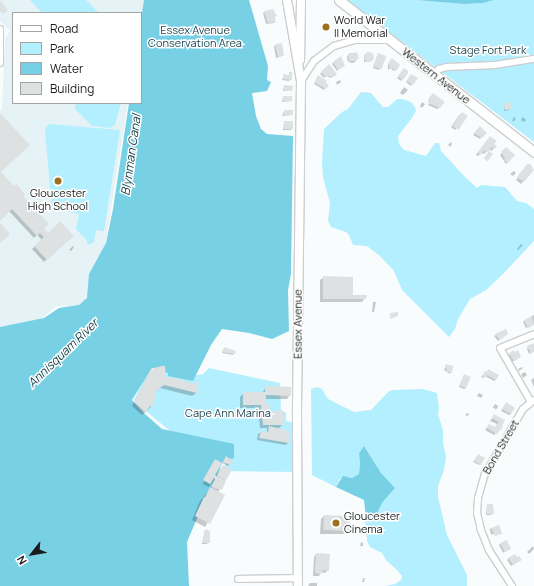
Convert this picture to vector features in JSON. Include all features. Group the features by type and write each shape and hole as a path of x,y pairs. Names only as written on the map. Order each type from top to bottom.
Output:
{"main road":[{"name":"Western Avenue","path":"339,0 534,152"}],"street":[{"name":"Essex Avenue","path":"287,0 299,62 301,81 297,415 298,582"},
{"name":"Essex Avenue","path":"299,62 301,51 301,0"},
{"path":"0,29 0,63"},
{"path":"301,81 314,61 334,46 355,40 391,40"},
{"path":"434,74 439,69 447,67 495,65 534,59"},
{"path":"532,401 500,348 534,334"},
{"name":"Bond Street","path":"512,586 489,550 481,530 477,513 478,498 485,474 516,420 532,401"},
{"path":"238,579 298,582"}],"shaded area":[{"name":"Gloucester High School","path":"0,0 146,0 142,25 142,12 12,12 12,104 128,104 105,246 87,302 75,307 57,306 38,321 0,338 0,111 2,109 5,39 10,31 0,21"}],"green space":[{"path":"30,0 86,0 98,12 41,12"},
{"name":"Stage Fort Park","path":"347,0 416,0 464,4 483,3 494,0 534,0 534,142"},
{"path":"361,92 371,93 383,107 388,107 397,99 402,99 411,102 415,107 416,111 412,118 398,136 399,144 404,150 426,156 435,143 439,143 441,151 477,188 481,185 505,187 517,201 526,203 534,209 534,241 486,290 470,299 458,319 455,329 449,337 402,290 394,271 380,256 367,246 353,245 349,235 346,232 331,227 328,221 330,203 323,177 322,163 324,129 342,112 348,109"},
{"path":"76,104 121,104 115,125 110,128 92,126 75,109"},
{"path":"49,124 120,130 104,231 96,230 94,242 88,245 86,239 76,229 79,214 52,208 45,133 46,127"},
{"name":"Cape Ann Marina","path":"164,364 186,377 203,374 209,368 280,383 281,411 286,412 286,421 296,423 292,441 298,455 297,472 220,471 228,461 185,443 134,400 147,374"},
{"path":"317,387 322,389 328,399 354,412 371,410 389,391 423,389 437,393 439,409 438,414 443,430 443,443 446,457 444,470 438,486 438,497 447,535 467,575 467,586 386,586 395,584 401,580 402,576 386,560 382,553 370,547 367,541 365,521 366,518 374,520 382,503 395,488 381,473 364,446 359,453 359,474 355,477 340,479 336,487 312,475 311,389"}],"water":[{"path":"144,0 249,0 268,66 267,80 271,82 267,91 252,93 256,116 261,129 267,134 293,136 291,274 288,290 289,331 272,339 249,333 222,329 211,345 193,381 168,376 168,373 152,368 132,400 162,429 234,444 234,458 223,461 203,510 201,509 187,542 189,586 0,586 0,327 44,318 59,308 79,305 87,298 89,274 106,243 113,209 129,104 142,104 142,13"},
{"path":"416,0 494,0 483,3 464,4"},
{"path":"364,446 381,473 395,488 382,503 374,520 366,518 364,500 336,487 343,476 352,478 359,474 359,453"}],"building":[{"path":"0,0 8,10 3,14 0,11"},
{"path":"273,9 277,16 275,17 276,22 268,23 264,11"},
{"path":"282,43 284,55 278,57 275,44"},
{"path":"357,52 359,59 357,59 357,61 349,61 348,54"},
{"path":"369,52 374,57 369,62 364,57"},
{"path":"378,53 386,56 381,69 373,66"},
{"path":"341,56 345,66 338,70 333,62"},
{"path":"392,58 400,65 396,71 389,68 390,66 388,63"},
{"path":"329,64 337,74 334,77 326,77 321,72"},
{"path":"404,68 408,71 408,73 403,80 398,76"},
{"path":"289,72 292,72 292,80 283,79 283,74 289,75"},
{"path":"411,74 418,78 413,85 407,81"},
{"path":"318,75 327,81 326,83 329,85 326,89 315,83"},
{"path":"284,85 293,86 292,91 283,90"},
{"path":"433,93 445,102 440,108 428,103 430,100 428,99"},
{"path":"283,96 292,96 292,101 283,101"},
{"path":"504,103 511,103 511,109 505,110"},
{"path":"284,110 293,110 293,115 284,115"},
{"path":"462,112 468,116 458,130 452,126"},
{"path":"0,113 30,145 1,172 14,186 16,184 25,194 23,196 49,224 44,228 48,233 60,221 74,236 47,260 34,246 44,237 40,233 37,236 12,209 0,221"},
{"path":"284,121 293,121 293,129 284,129"},
{"path":"480,126 487,133 482,138 474,133"},
{"path":"490,136 497,141 494,144 497,146 495,149 492,147 488,152 483,151 481,155 478,152"},
{"path":"506,147 515,155 508,163 504,160 505,158 501,152"},
{"path":"489,151 493,154 488,161 484,158"},
{"path":"527,164 530,164 534,170 524,182 517,177"},
{"path":"0,223 10,234 0,243"},
{"path":"323,276 353,277 353,295 367,295 366,299 323,299"},
{"path":"398,312 398,316 390,319 390,313"},
{"path":"532,316 534,325 528,328 524,320"},
{"path":"506,329 508,334 500,340 495,334"},
{"path":"534,343 534,352 531,353 527,346"},
{"path":"224,347 236,351 235,354 222,352"},
{"path":"514,350 515,352 518,350 521,357 514,361 509,353"},
{"path":"446,364 453,366 452,373 446,371"},
{"path":"165,366 166,377 184,380 183,381 195,384 195,381 199,382 197,392 201,394 164,385 156,391 153,407 150,406 146,412 134,402 151,369 153,370 154,368"},
{"path":"488,369 499,375 496,380 487,375 486,378 482,376"},
{"path":"464,374 471,377 466,388 460,386"},
{"path":"265,386 291,387 291,396 266,395 266,404 269,404 269,412 283,410 283,425 263,425 261,405 243,405 243,392 265,392"},
{"path":"506,402 515,408 511,414 502,409"},
{"path":"494,414 505,420 502,426 503,427 497,434 487,428 489,424 495,427 499,422 492,418"},
{"path":"269,426 289,431 289,443 259,438 261,431 268,432"},
{"path":"478,454 485,458 481,465 474,461"},
{"path":"226,456 233,461 231,465 223,462"},
{"path":"215,459 222,463 215,475 226,481 222,490 211,487 215,479 214,478 210,484 203,480"},
{"path":"223,465 232,470 226,480 217,475"},
{"path":"210,487 225,495 210,524 195,516"},
{"path":"487,504 493,504 494,514 487,514"},
{"name":"Gloucester Cinema","path":"324,515 350,516 349,531 323,530"},
{"path":"499,525 502,533 495,536 492,528"},
{"path":"205,529 210,531 210,543 203,543"},
{"path":"507,540 511,549 505,552 500,543"},
{"path":"316,553 330,554 329,571 322,570 322,574 315,573"},
{"path":"515,554 522,560 513,565 508,558"}],"place":[{"name":"World War II Memorial","path":"326,27"},
{"name":"Gloucester High School","path":"58,181"},
{"name":"Gloucester Cinema","path":"336,523"}],"park label":[{"name":"Essex Avenue Conservation Area","path":"195,37"}],"water label":[{"name":"Blynman Canal","path":"131,155"},
{"name":"Annisquam River","path":"63,353"}]}
